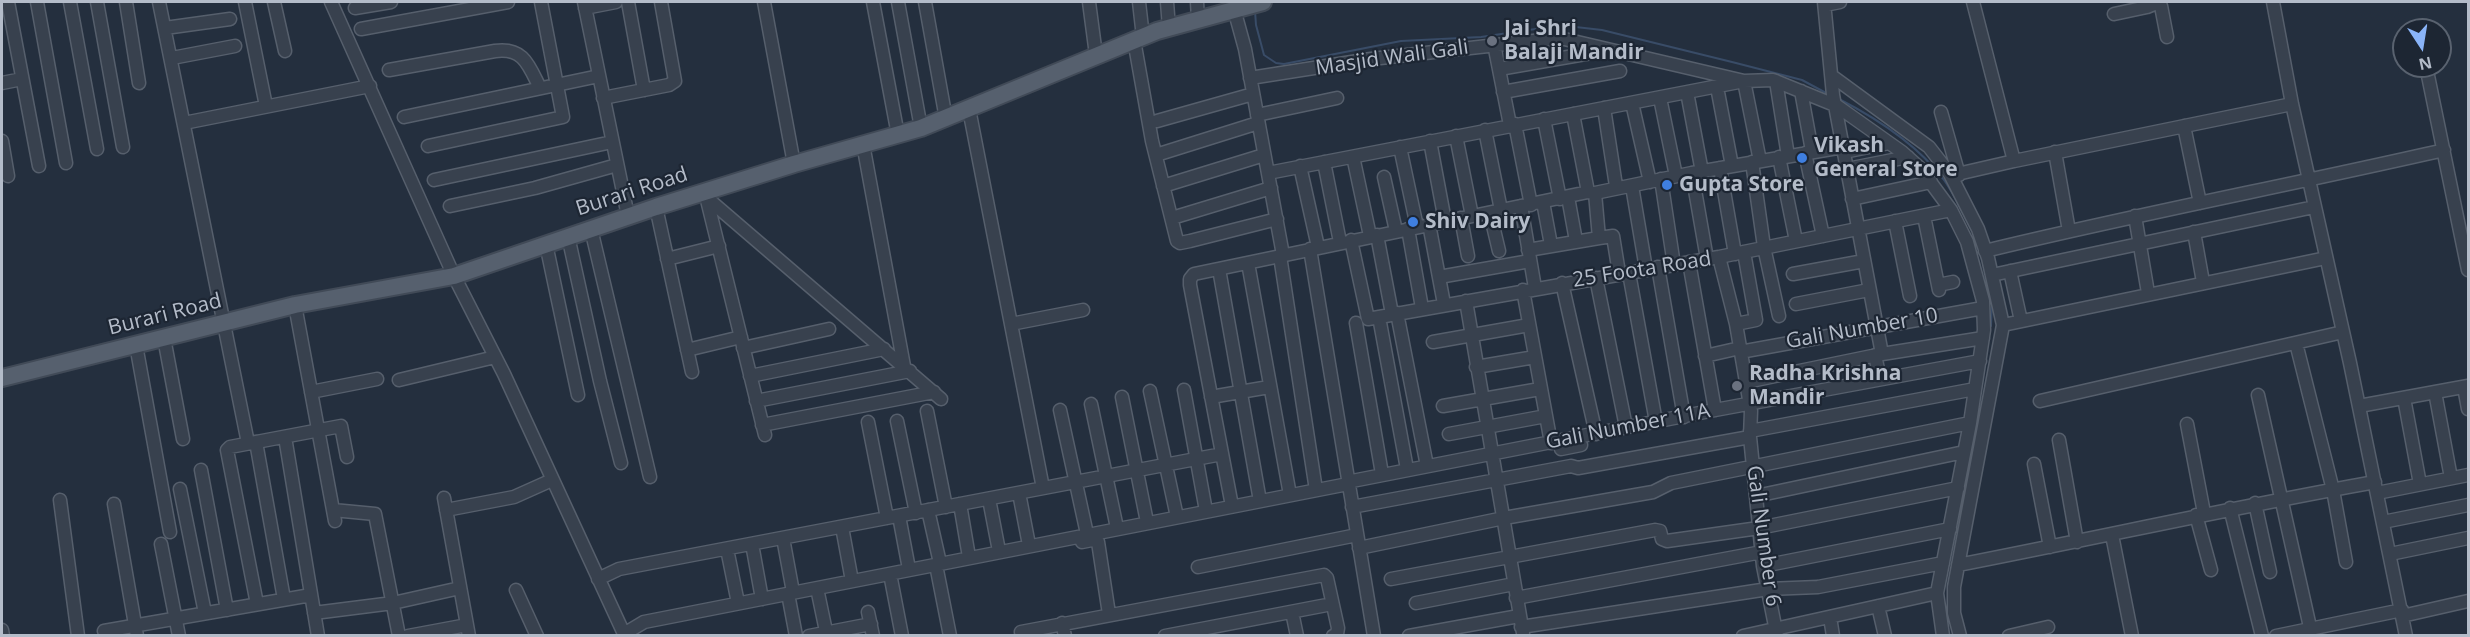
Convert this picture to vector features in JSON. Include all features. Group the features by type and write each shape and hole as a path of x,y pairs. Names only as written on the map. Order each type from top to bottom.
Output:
{"main road":[{"name":"Burari Road","path":"2,378 295,305 460,274 656,207 706,195 794,164 921,128 1139,38 1247,5"}],"street":[{"path":"8,2 39,166"},
{"path":"37,2 66,163"},
{"path":"70,2 97,149"},
{"path":"97,2 123,147"},
{"path":"126,2 139,83"},
{"path":"159,2 284,599"},
{"path":"245,2 266,106"},
{"path":"274,2 285,51"},
{"path":"331,2 460,274 495,357 552,480 630,632"},
{"path":"355,8 392,2"},
{"path":"361,29 508,2"},
{"path":"428,146 560,119 563,114 541,2"},
{"path":"616,2 584,5 628,216"},
{"path":"628,2 644,90"},
{"path":"603,98 669,85 675,81 661,2"},
{"path":"764,2 794,164"},
{"path":"873,2 898,135"},
{"path":"898,2 921,128"},
{"path":"925,2 946,119"},
{"path":"1089,2 1096,55"},
{"path":"1139,2 1139,38 1155,155 1177,241 1180,243 1277,219"},
{"path":"1167,2 1169,28"},
{"path":"1197,2 1198,20"},
{"path":"1840,2 1824,3 1833,90 1876,327 1880,379"},
{"path":"1973,2 2014,161"},
{"path":"2273,2 2308,181 2359,406 2406,636"},
{"path":"2114,12 2160,4 2167,37"},
{"path":"1247,5 1250,78 1277,219 1316,490"},
{"path":"165,27 230,19"},
{"name":"Masjid Wali Gali","path":"1250,78 1371,59 1560,38 1744,81"},
{"path":"1494,44 1503,92 1531,204 1551,245"},
{"path":"172,58 235,46"},
{"path":"389,70 510,50 526,61 540,88"},
{"path":"1499,69 1590,53"},
{"path":"1503,92 1620,71"},
{"path":"404,117 599,76"},
{"path":"2429,78 2469,270"},
{"path":"2,83 21,79"},
{"path":"1268,173 1744,81 1776,81 1801,90 1833,90 1929,147 1954,175"},
{"path":"1744,81 1756,162 1764,248 1779,316"},
{"path":"1776,81 1796,241"},
{"path":"184,123 370,86"},
{"path":"1717,87 1739,253 1756,320 1736,324"},
{"path":"1801,90 1823,236"},
{"path":"1833,90 1889,143 1920,168 1951,210 1972,257 1983,308 1983,338 1976,389 1937,593 1943,636"},
{"name":"Gali Number 6","path":"1687,92 1697,173 1713,258 1736,324 1751,407 1750,434 1763,566 1776,633"},
{"path":"1157,121 1253,94"},
{"path":"1155,155 1258,119 1337,98"},
{"path":"1660,98 1677,176"},
{"path":"1632,103 1656,180 1674,265"},
{"path":"1954,175 2292,104"},
{"path":"1604,108 1616,186"},
{"path":"969,110 1043,489"},
{"path":"1941,112 1954,175 1985,250 2003,325 1958,565 1953,605 1960,636"},
{"path":"1573,114 1592,193 1599,238"},
{"path":"1544,119 1576,241"},
{"path":"2184,126 2200,203"},
{"path":"1485,130 1499,251"},
{"path":"1456,136 1467,217 1468,256"},
{"path":"2,141 8,176"},
{"path":"1430,141 1445,221"},
{"path":"434,180 612,142"},
{"path":"1232,506 1190,279 1194,274 1346,241 1677,176 1809,152 1889,143"},
{"path":"863,144 907,369"},
{"path":"1400,147 1424,308"},
{"path":"1985,250 2444,150"},
{"path":"2055,152 2068,231"},
{"path":"1163,186 1264,155"},
{"path":"1847,169 1908,157"},
{"path":"1354,161 1373,236 1378,317 1382,474"},
{"path":"1324,162 1346,241 1378,317 1427,465"},
{"path":"450,206 535,188 617,165"},
{"path":"1300,166 1348,483 1374,636"},
{"path":"1384,177 1439,277 1444,304"},
{"path":"1852,199 1931,182"},
{"path":"1632,186 1684,417"},
{"path":"1172,218 1271,188"},
{"path":"706,195 884,349 938,396 763,430 706,195"},
{"path":"1531,204 1529,325 1545,416 1556,446 1980,363"},
{"path":"656,207 692,372"},
{"path":"1992,275 2314,207"},
{"name":"25 Foota Road","path":"1378,317 1713,258 1951,210"},
{"path":"1924,216 1938,287 1953,282"},
{"path":"2135,216 2148,293"},
{"path":"1895,221 1910,296"},
{"path":"591,229 650,477"},
{"path":"2194,232 2203,282"},
{"path":"568,236 600,381 621,463"},
{"path":"1439,277 1529,255 1551,245 1613,236 1624,273 1656,422"},
{"path":"546,244 578,395"},
{"path":"667,259 719,246"},
{"path":"2003,325 2148,293 2326,258"},
{"path":"1793,274 1864,261"},
{"path":"1689,262 1715,410"},
{"path":"1248,263 1290,495"},
{"path":"1219,269 1260,501"},
{"path":"2010,271 2021,321"},
{"path":"1596,278 1626,427"},
{"path":"1562,283 1596,434"},
{"path":"1796,304 1869,290"},
{"path":"1466,300 1521,626"},
{"path":"295,305 334,515 375,513 399,636"},
{"name":"Gali Number 10","path":"1705,356 1983,308"},
{"path":"1011,324 1083,310"},
{"path":"1378,317 1407,469"},
{"path":"1433,342 1529,325"},
{"path":"687,350 829,329"},
{"path":"2040,401 2343,332"},
{"path":"164,338 183,439"},
{"path":"1746,382 1879,355 1983,338"},
{"path":"2296,343 2333,490 2346,562"},
{"path":"136,345 170,532"},
{"path":"750,376 884,349"},
{"path":"399,380 495,357"},
{"path":"1476,367 1535,357"},
{"name":"Gali Number 11A","path":"938,566 969,557 1316,490 1427,465 1556,446 1626,427 1715,410 1751,407 1880,379 1980,363"},
{"path":"756,401 907,369"},
{"path":"311,392 377,379"},
{"path":"2359,406 2466,386 2469,409"},
{"path":"1211,397 1269,387"},
{"path":"1443,405 1540,389"},
{"path":"1352,507 1571,466 1578,468 1976,389"},
{"path":"1184,390 1206,511"},
{"path":"1150,391 1177,517"},
{"path":"2435,392 2451,478"},
{"path":"2258,395 2312,633"},
{"path":"1122,397 1147,522"},
{"path":"2404,398 2420,484"},
{"path":"1091,404 1117,528"},
{"path":"1060,410 1087,534"},
{"path":"927,411 946,507"},
{"path":"1449,434 1545,416"},
{"path":"897,421 938,566 950,636"},
{"path":"868,422 909,569"},
{"path":"1198,567 1653,492 1671,483 1970,423"},
{"path":"2187,424 2211,570"},
{"path":"258,604 227,454 230,447 341,426 347,457"},
{"path":"285,437 318,636"},
{"path":"2059,440 2077,542"},
{"path":"1756,496 1964,452"},
{"path":"602,576 619,569 1222,454"},
{"path":"2034,464 2049,547"},
{"path":"201,470 226,610"},
{"path":"1958,565 2112,535 2230,508 2333,490 2420,484 2469,475"},
{"path":"408,636 468,630 445,504 514,497 552,480"},
{"path":"1391,579 1511,559 1655,530 1660,531 1662,539 1667,541 1759,528 1958,488"},
{"path":"180,489 206,614"},
{"path":"1019,493 1029,545"},
{"path":"989,499 999,551"},
{"path":"60,500 78,636"},
{"path":"114,504 137,631"},
{"path":"960,504 969,557"},
{"path":"2255,504 2270,572"},
{"path":"2383,522 2469,505"},
{"path":"2230,508 2262,636"},
{"path":"842,527 852,580"},
{"path":"1763,566 1950,529"},
{"path":"2112,535 2132,636"},
{"path":"783,538 796,636"},
{"path":"2390,554 2469,538"},
{"path":"630,632 852,580 1095,540 1099,546 1109,614"},
{"path":"161,544 179,636"},
{"path":"752,544 762,599"},
{"path":"727,549 738,603"},
{"path":"1516,598 1762,552"},
{"path":"1409,636 1521,626 1768,590 1818,587 1943,562"},
{"path":"630,632 641,623 738,603 818,593 891,579 938,566"},
{"path":"1021,632 1063,629 1109,614 1324,575 1327,578 1338,628 1337,634 1332,636"},
{"path":"891,579 902,636"},
{"path":"1416,603 1514,584"},
{"path":"314,613 393,603 460,588"},
{"path":"516,590 537,636"},
{"path":"818,593 826,634"},
{"path":"1743,636 1776,633 1830,617 1937,593"},
{"path":"104,631 137,631 176,619 311,595"},
{"path":"2276,636 2312,633 2469,601"},
{"path":"1166,636 1332,604"},
{"path":"1878,606 1885,636"},
{"path":"1292,612 1297,636"},
{"path":"1830,617 1833,636"},
{"path":"809,636 870,624"},
{"path":"2009,636 2048,627"},
{"path":"2,630 3,636"}],"waterway":[{"path":"1255,11 1256,25 1264,55 1276,63 1284,64 1401,41 1481,37 1567,26 1602,30 1802,80 1828,94"},
{"path":"1839,99 1882,124 1922,155 1944,180 1971,228"},
{"path":"1991,326 1992,302"}],"place":[{"name":"Jai Shri Balaji Mandir","path":"1492,41"},
{"name":"Vikash General Store","path":"1802,158"},
{"name":"Gupta Store","path":"1667,185"},
{"name":"Shiv Dairy","path":"1413,222"},
{"name":"Radha Krishna Mandir","path":"1737,386"}]}
